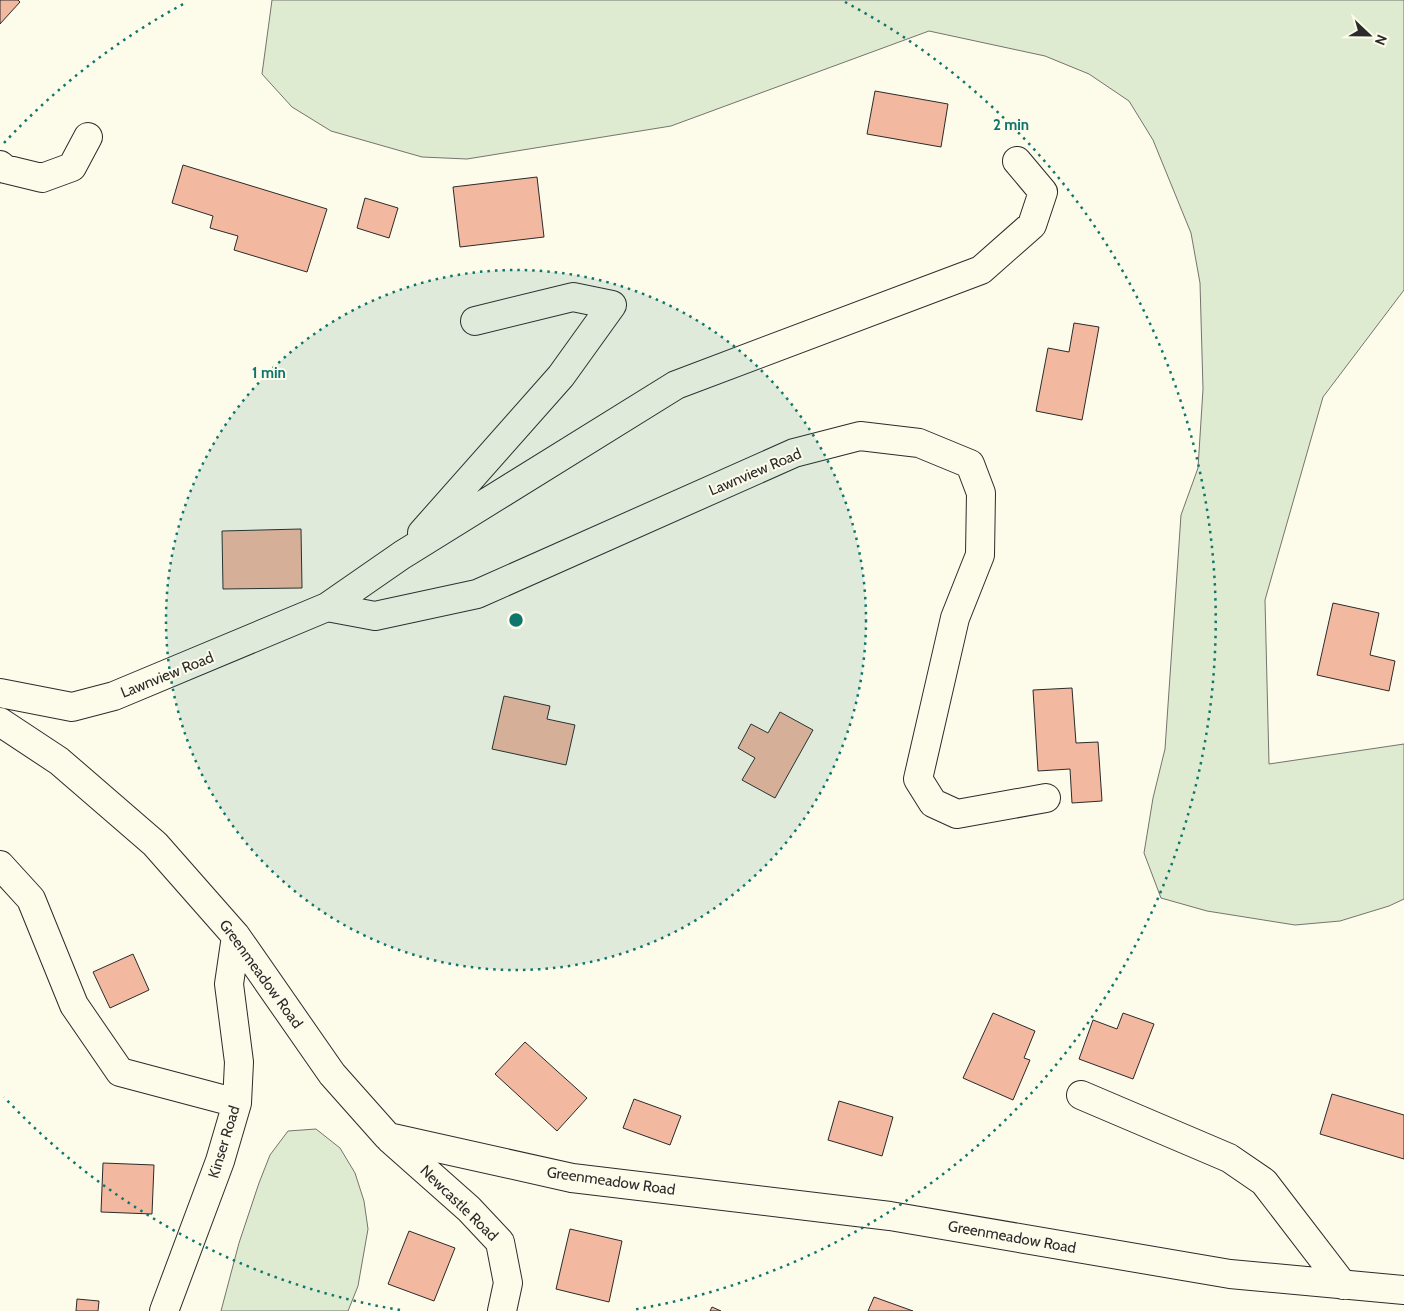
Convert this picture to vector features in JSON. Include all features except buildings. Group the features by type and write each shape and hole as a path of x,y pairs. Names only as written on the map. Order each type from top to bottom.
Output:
{"street":[{"path":"0,165 6,169 42,178 72,168 88,137"},
{"name":"Lawnview Road","path":"0,693 72,707 114,696 327,607 402,555 676,385 981,270 1032,225 1043,192 1016,161"},
{"path":"402,555 561,376 612,305 573,297 475,321"},
{"name":"Lawnview Road","path":"327,607 375,616 476,594 794,453 860,436 919,443 970,464 981,493 980,555 955,618 918,780 933,803 958,814 1046,798"},
{"name":"Greenmeadow Road","path":"0,722 59,761 155,844 236,936 332,1074 388,1137 572,1178 890,1216 1230,1274 1404,1290"},
{"path":"0,865 31,899 74,1005 120,1072 237,1103"},
{"name":"Kinser Road","path":"164,1311 220,1161 237,1103 239,1062 229,984 236,936"},
{"path":"1081,1095 1230,1158 1264,1182 1343,1285"},
{"name":"Newcastle Road","path":"388,1137 468,1209 500,1242 508,1283 502,1311"}],"green space":[{"path":"272,0 1404,0 1404,290 1323,397 1265,600 1269,764 1404,744 1404,899 1389,906 1340,921 1295,925 1207,911 1161,898 1144,853 1153,798 1165,749 1181,515 1198,468 1203,389 1200,283 1191,233 1153,140 1129,101 1089,74 1045,56 929,31 671,126 467,159 422,157 331,131 292,107 262,74"},
{"path":"316,1129 340,1148 355,1173 364,1201 368,1229 358,1286 348,1311 221,1311 239,1243 270,1155 288,1131"}]}
